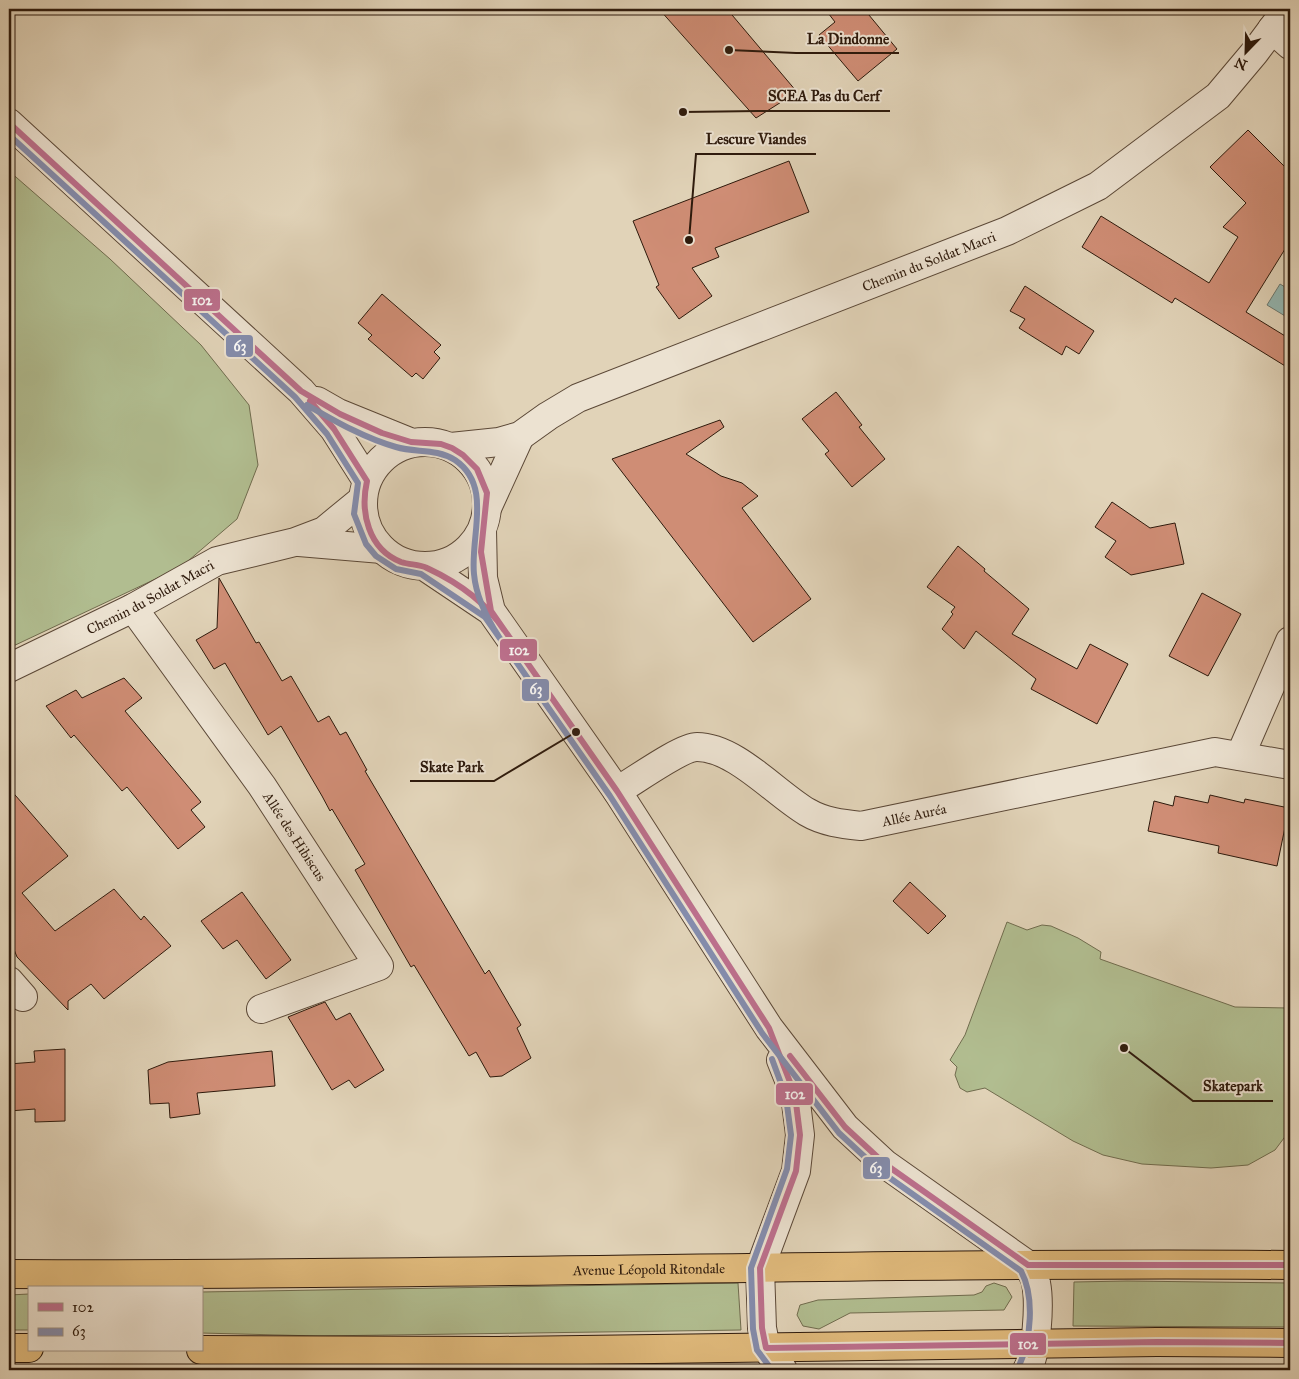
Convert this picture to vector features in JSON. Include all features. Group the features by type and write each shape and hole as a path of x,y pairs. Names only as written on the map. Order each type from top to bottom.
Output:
{"highway":[{"name":"Avenue Léopold Ritondale","path":"9,1274 204,1275 1028,1265 1290,1265"},
{"path":"202,1350 499,1352 1290,1342"},
{"path":"9,1348 28,1348"}],"street":[{"name":"Chemin du Soldat Macri","path":"451,447 499,442 520,436 578,398 1007,232 1098,186 1218,96 1283,28"},
{"path":"9,123 301,391 334,429 365,490"},
{"path":"301,391 338,413 412,443"},
{"name":"Chemin du Soldat Macri","path":"485,518 520,436"},
{"path":"485,518 464,553 438,565 424,566 401,562 382,549 367,526 363,513 365,490 374,468 385,457 412,443 432,442 451,447 466,457 478,471 486,488 485,518 483,578 491,611"},
{"name":"Chemin du Soldat Macri","path":"9,668 133,608 217,561 295,542 324,532 365,490"},
{"name":"Chemin du Soldat Macri","path":"295,542 382,549"},
{"path":"424,566 491,611 618,792 769,1028 845,1127 885,1164 1028,1265 1036,1283 1036,1344 1032,1364 1027,1370"},
{"name":"Allée des Hibiscus","path":"133,608 262,786 379,966 261,1009"},
{"path":"1240,756 1290,641"},
{"name":"Allée Auréa","path":"618,792 682,752 696,747 729,756 808,812 834,823 861,826 1215,752 1290,765"},
{"path":"769,1028 796,1095 800,1134 796,1171 760,1268 762,1328 766,1348 783,1370"}],"green space":[{"path":"9,171 110,259 201,345 249,405 258,465 237,519 181,567 9,648"},
{"path":"1007,922 1027,930 1042,925 1051,926 1078,938 1101,952 1100,959 1235,1007 1288,1008 1290,1022 1290,1130 1275,1150 1248,1165 1211,1168 1142,1164 1103,1155 1073,1141 985,1088 967,1092 960,1088 955,1075 957,1067 950,1060 965,1035"},
{"path":"1074,1282 1290,1283 1290,1327 1073,1326"},
{"path":"738,1283 741,1330 318,1336 202,1333 202,1292"},
{"path":"994,1283 1006,1287 1012,1297 1004,1310 850,1313 819,1329 803,1326 797,1315 800,1305 818,1300 974,1295 982,1292 986,1286"},
{"path":"28,1294 28,1330 9,1330 9,1295"}],"water":[{"path":"1280,284 1290,290 1290,319 1267,305"}],"building":[{"path":"659,9 727,9 797,92 756,118"},
{"path":"825,9 864,9 897,49 858,81 819,35 835,22"},
{"path":"1248,130 1290,172 1290,241 1246,312 1290,339 1290,369 1175,298 1172,303 1082,247 1101,216 1209,283 1238,237 1223,227 1246,203 1210,167"},
{"path":"789,161 809,212 715,248 719,257 692,268 712,296 679,319 656,287 659,285 633,221"},
{"path":"1025,286 1094,331 1079,354 1066,346 1062,355 1019,328 1025,319 1010,311"},
{"path":"382,294 441,345 434,352 440,358 423,379 416,373 412,377 368,339 372,335 358,323"},
{"path":"836,392 862,425 859,427 885,459 852,487 825,454 829,451 802,419"},
{"path":"720,420 724,427 686,454 721,476 742,483 758,496 742,508 811,599 753,642 612,459"},
{"path":"1112,502 1150,528 1175,523 1184,564 1131,575 1105,557 1116,541 1095,527"},
{"path":"958,546 1029,609 1012,634 1077,669 1090,644 1128,664 1097,724 1031,689 1036,679 976,631 964,649 942,629 953,614 951,612 955,607 927,587"},
{"path":"219,578 256,643 259,642 282,681 291,676 318,722 329,716 340,735 346,732 367,770 365,771 485,974 489,970 521,1025 517,1028 531,1058 502,1076 490,1077 476,1052 469,1056 414,965 411,967 355,870 365,864 332,809 330,811 281,726 268,735 225,663 214,669 196,640 217,628"},
{"path":"1202,593 1241,614 1208,676 1169,656"},
{"path":"124,678 142,698 125,711 201,802 191,810 205,827 178,849 127,787 122,791 74,735 71,738 46,706 76,690 82,698"},
{"path":"9,788 68,856 22,893 55,931 114,889 141,920 144,916 171,946 104,999 91,984 68,1001 68,1010 17,957 9,937"},
{"path":"1210,795 1244,803 1245,799 1289,808 1277,866 1218,853 1219,846 1148,831 1154,801 1173,806 1175,796 1208,803"},
{"path":"910,882 946,916 928,934 893,901"},
{"path":"242,892 291,960 266,979 237,940 223,949 201,921"},
{"path":"325,1002 336,1020 350,1013 384,1070 355,1088 349,1080 332,1090 288,1017"},
{"path":"65,1049 65,1121 35,1122 35,1109 9,1111 9,1064 35,1062 34,1051"},
{"path":"272,1051 275,1086 197,1093 200,1114 170,1118 169,1103 150,1104 148,1070 168,1062"}],"transit line":[{"name":"102","path":"9,123 301,391 340,414 382,433 411,442 441,444 452,448 463,455 477,469 487,493 481,552 491,611 617,791 769,1028 795,1095 800,1135 796,1171 760,1268 762,1328 766,1348 1157,1342 1290,1343"},
{"name":"63","path":"9,135 295,397 327,434 358,483 354,514 366,544 376,556 396,569 421,574 485,617 610,796 762,1033 839,1133 880,1171 1021,1271 1028,1293 1030,1318 1029,1331 1019,1366"},
{"name":"102","path":"310,401 334,429 367,481 365,493 366,517 374,539 381,548 401,562 424,567 460,586 489,610 504,630"},
{"name":"63","path":"307,405 350,429 384,443 403,449 433,452 448,456 467,471 477,497 474,559 475,582 482,607 499,637"},
{"name":"102","path":"790,1056 845,1127 885,1164 1028,1265 1290,1265"},
{"name":"63","path":"772,1059 786,1097 791,1135 787,1169 751,1268 753,1329 757,1350 772,1370"}],"place":[{"name":"La Dindonne","path":"729,50"},
{"name":"SCEA Pas du Cerf","path":"683,112"},
{"name":"Lescure Viandes","path":"689,240"},
{"name":"Skate Park","path":"576,732"},
{"name":"Skatepark","path":"1124,1048"}]}
